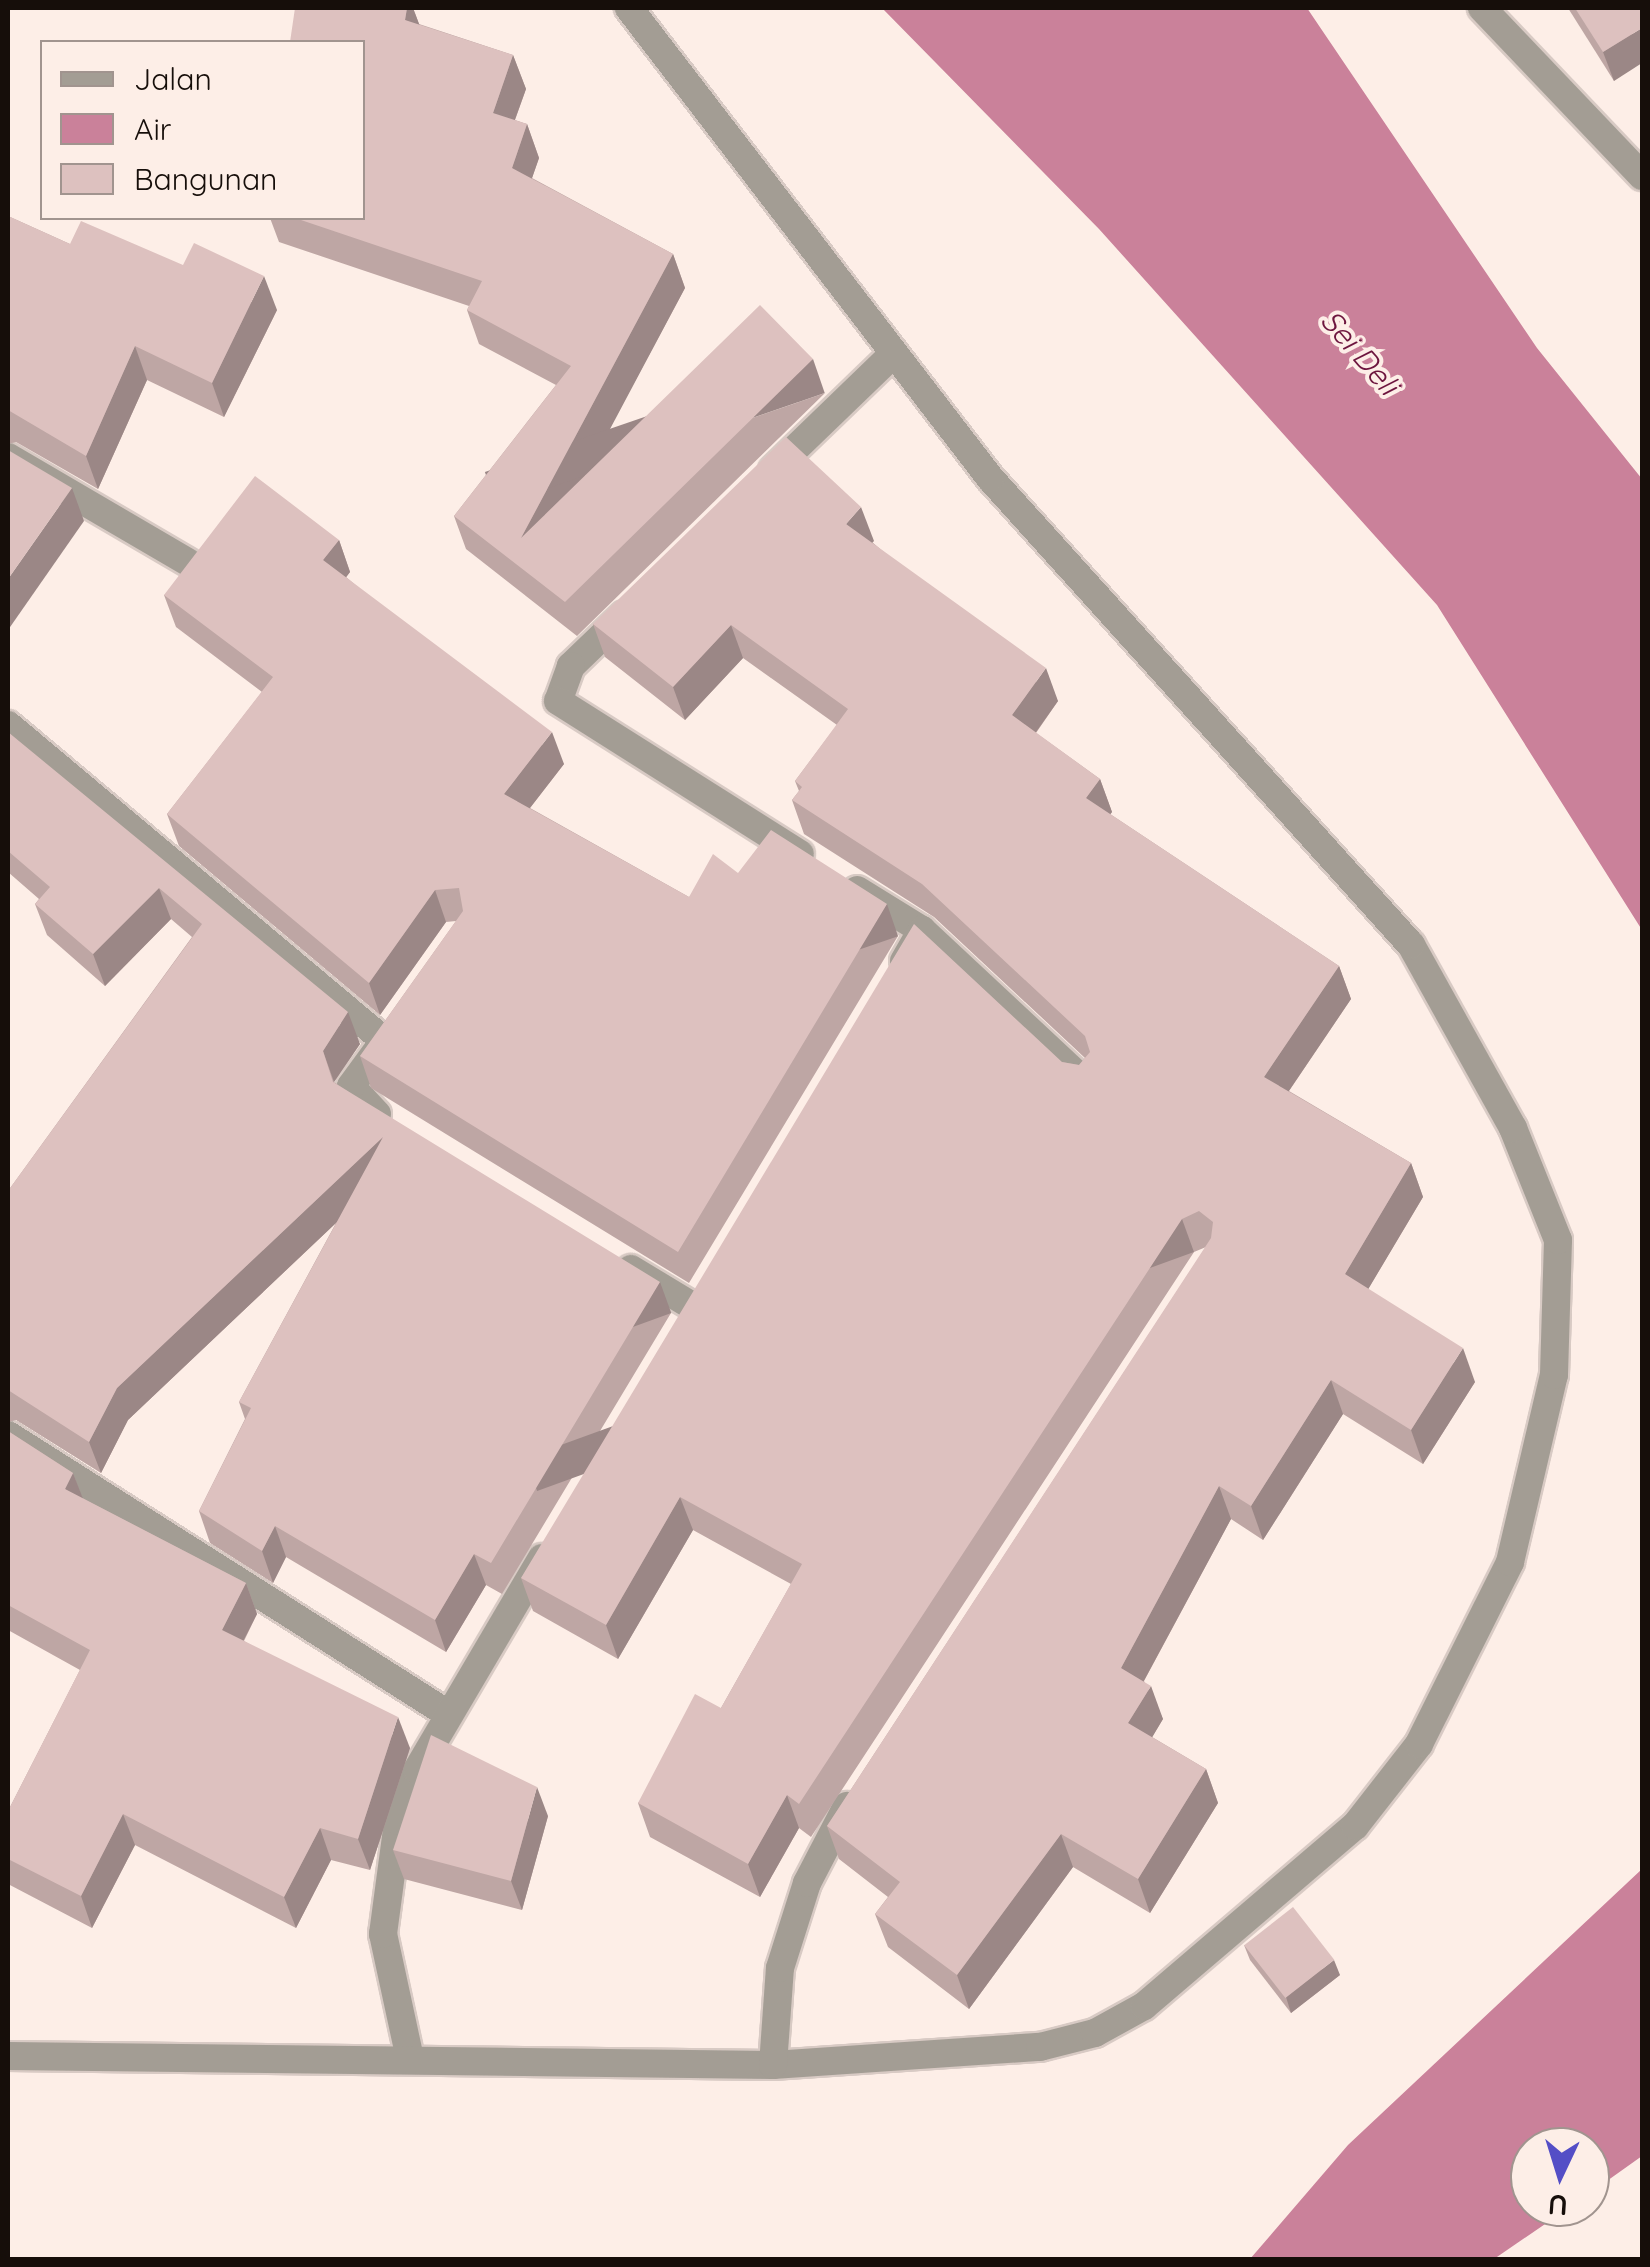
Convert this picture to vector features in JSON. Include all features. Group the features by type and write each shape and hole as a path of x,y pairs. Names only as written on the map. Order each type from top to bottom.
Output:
{"street":[{"path":"8,2056 409,2054 773,2065 1022,2049 1095,2032 1144,2006 1299,1883 1418,1744 1480,1634 1510,1562 1554,1375 1558,1240 1513,1128 1411,945 990,478 629,8"},
{"path":"1482,8 1642,176"},
{"path":"754,489 894,353"},
{"path":"8,456 188,562"},
{"path":"642,598 571,666 558,701 922,930 1085,1082"},
{"path":"8,725 384,1041"},
{"path":"883,996 922,930"},
{"path":"406,1010 350,1092 410,1134"},
{"path":"610,1256 694,1307"},
{"path":"673,1341 714,1274"},
{"path":"8,1435 448,1714"},
{"path":"409,2054 388,1988 387,1872 417,1770 561,1528"},
{"path":"773,2065 780,1968 807,1883 868,1774"}],"water":[{"name":"Sei Deli","path":"882,8 1307,8 1537,348 1642,479 1642,930 1437,605 1099,229"},
{"path":"1642,1869 1642,2156 1610,2179 1610,2127 1510,2127 1510,2227 1541,2227 1494,2259 1250,2259 1348,2145"}],"building":[{"path":"295,8 407,8 405,20 513,55 493,113 527,124 512,168 673,254 521,538 760,305 813,359 565,602 454,516 571,366 467,310 482,281 301,220 365,220 365,40 290,40"},
{"path":"1575,8 1642,8 1642,28 1603,52"},
{"path":"8,216 70,244 81,221 183,265 194,243 264,276 212,383 135,346 86,456 8,410"},
{"path":"786,437 861,507 846,524 1046,668 1012,715 1100,779 1086,798 1339,966 1264,1077 1411,1163 1345,1274 1463,1348 1411,1430 1331,1380 1251,1506 1219,1486 1121,1668 1151,1686 1128,1723 1206,1769 1138,1879 1061,1834 957,1975 875,1914 900,1882 827,1826 1211,1238 1213,1222 1199,1211 1182,1219 799,1804 787,1795 748,1864 638,1803 695,1694 721,1708 802,1564 680,1497 606,1625 521,1578 914,924 1062,1062 1079,1065 1090,1052 1085,1036 922,884 792,800 802,787 795,781 848,709 731,625 673,687 593,624"},
{"path":"8,450 72,488 8,579"},
{"path":"255,476 339,540 323,560 552,732 504,794 689,897 713,854 738,873 771,830 887,904 678,1252 360,1056 463,911 459,888 435,890 369,983 167,814 273,677 164,595"},
{"path":"8,732 348,1012 323,1051 333,1082 660,1282 491,1563 474,1554 435,1620 275,1526 262,1551 199,1511 251,1408 239,1402 383,1137 117,1388 89,1442 8,1390 8,1191 202,924 159,888 93,954 35,904 50,887 8,851"},
{"path":"8,1431 73,1473 65,1489 246,1583 222,1630 398,1717 358,1839 320,1828 284,1897 123,1814 81,1896 8,1859 8,1811 90,1650 8,1605"},
{"path":"431,1735 537,1787 511,1881 393,1850"},
{"path":"1293,1907 1334,1960 1285,1998 1244,1945"}]}
